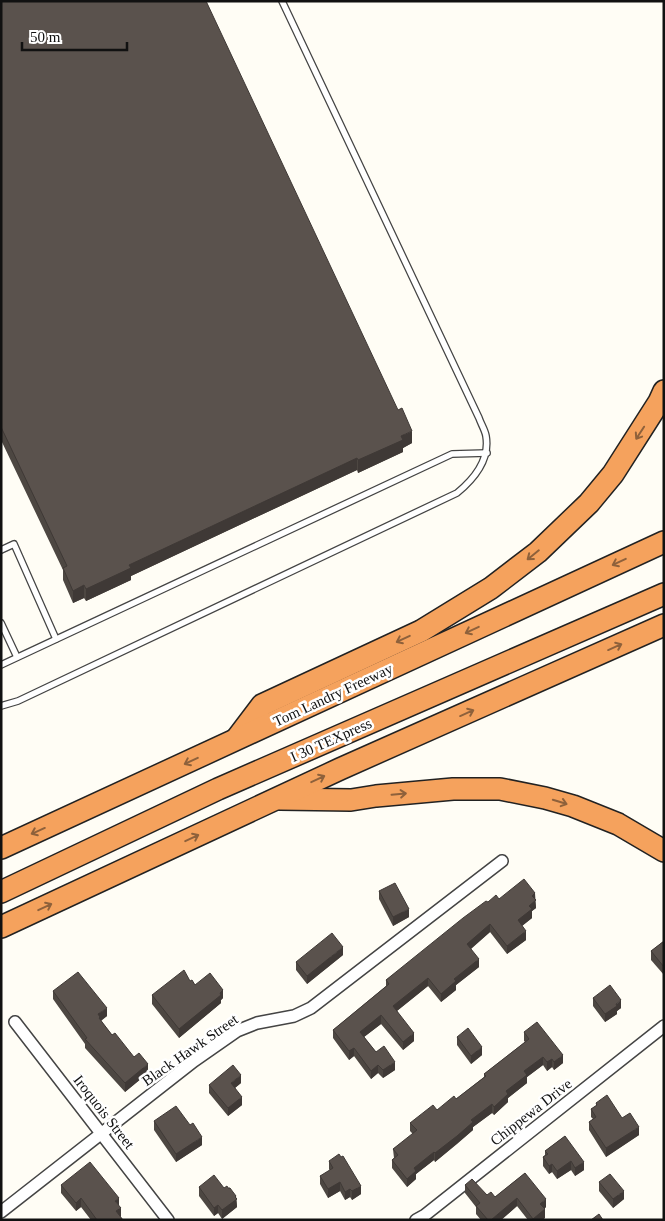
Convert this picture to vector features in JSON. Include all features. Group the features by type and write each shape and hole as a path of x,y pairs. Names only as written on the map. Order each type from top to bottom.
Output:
{"highway":[{"path":"236,740 262,705 421,631 491,588 538,552 588,503 613,474 655,410 664,391"},
{"name":"Tom Landry Freeway","path":"1,848 664,542"},
{"name":"I 30 TEXpress","path":"1,892 218,789 664,594"},
{"path":"1,927 274,799 664,625"},
{"path":"274,799 351,800 453,789 500,788 573,806 618,824 664,851"}],"street":[{"name":"Black Hawk Street","path":"1,1212 194,1061 237,1031 257,1023 294,1016 311,1008 502,861"},
{"name":"Iroquois Street","path":"15,1022 168,1220"},
{"name":"Chippewa Drive","path":"416,1220 425,1215 662,1030"}],"lane":[{"path":"1,706 18,701 457,493 470,482 487,453 486,435 479,418 282,1"},
{"path":"1,665 452,454 487,453"},
{"path":"1,550 14,544 56,639"},
{"path":"1,623 17,657"}],"building":[{"path":"1,1 206,1 398,410 402,408 412,431 401,436 403,440 358,460 357,458 129,565 131,568 86,589 84,585 73,591 63,568 67,566 1,427"},
{"path":"524,879 535,893 532,896 536,900 529,906 532,909 518,920 526,931 507,946 490,924 467,944 479,959 454,979 456,981 441,994 428,978 393,1006 414,1033 403,1042 381,1015 360,1032 376,1052 384,1046 395,1062 383,1070 378,1065 371,1071 354,1048 349,1051 333,1030 389,984 386,980 463,918 496,895 499,899"},
{"path":"395,883 409,909 393,917 379,891"},
{"path":"332,933 343,947 307,976 296,962"},
{"path":"664,941 664,967 651,951"},
{"path":"184,970 190,981 192,980 195,985 210,973 223,990 220,993 221,995 179,1029 152,995"},
{"path":"78,972 107,1008 98,1014 99,1018 112,1035 115,1033 134,1057 139,1053 148,1064 125,1083 85,1039 87,1038 53,991"},
{"path":"610,985 621,1000 616,1004 617,1006 605,1014 593,998"},
{"path":"537,1022 563,1055 554,1062 552,1059 547,1062 543,1057 524,1071 527,1075 506,1091 508,1094 494,1107 492,1104 471,1120 473,1122 457,1136 414,1168 416,1171 407,1179 392,1160 398,1155 393,1149 417,1130 410,1123 433,1105 437,1110 454,1096 456,1099 486,1076 484,1074 529,1039 524,1032"},
{"path":"468,1028 482,1047 471,1056 457,1037"},
{"path":"233,1065 241,1075 231,1083 242,1097 228,1108 209,1085"},
{"path":"607,1095 622,1118 630,1113 639,1127 606,1148 589,1122 596,1117 591,1109"},
{"path":"176,1106 190,1125 193,1123 202,1137 176,1154 154,1121"},
{"path":"565,1136 584,1162 575,1168 571,1161 557,1171 552,1164 549,1166 543,1157 548,1154 545,1151"},
{"path":"339,1154 341,1157 343,1156 361,1186 352,1191 350,1189 345,1192 340,1182 328,1189 320,1176 333,1168 329,1161"},
{"path":"90,1162 119,1198 115,1201 121,1208 116,1211 123,1220 97,1220 81,1198 76,1203 61,1185"},
{"path":"525,1173 546,1199 540,1204 545,1209 533,1219 517,1198 491,1220 488,1220 476,1206 480,1203 465,1185 472,1179 487,1195 491,1192 495,1197"},
{"path":"610,1174 624,1191 613,1199 599,1182"},
{"path":"214,1175 224,1188 227,1186 230,1188 237,1199 222,1210 218,1205 214,1208 199,1187"},
{"path":"599,1214 603,1220 591,1220"}]}
